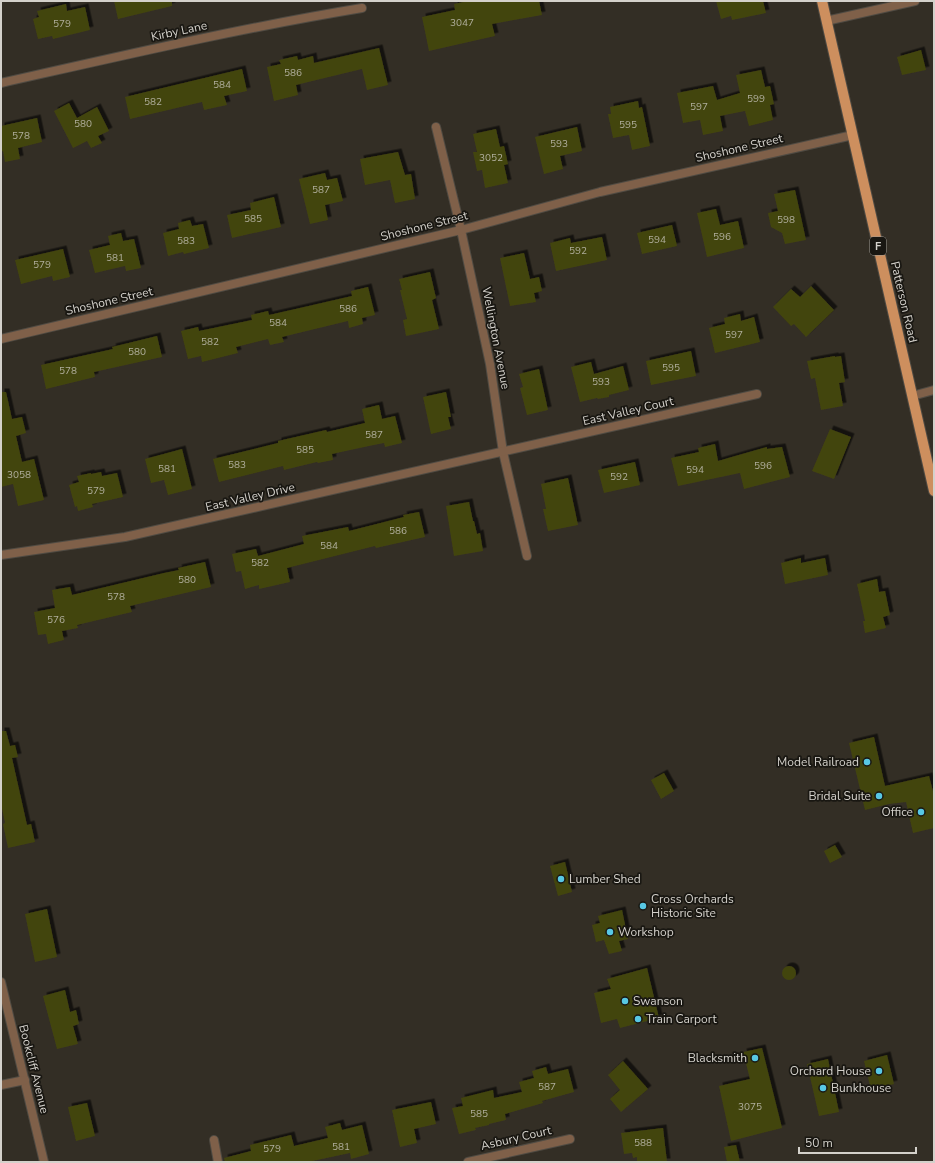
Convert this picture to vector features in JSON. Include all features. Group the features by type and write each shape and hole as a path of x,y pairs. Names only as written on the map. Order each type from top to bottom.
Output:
{"main road":[{"name":"Patterson Road","path":"822,1 934,491"}],"street":[{"path":"826,20 915,1"},
{"name":"Kirby Lane","path":"1,83 298,18 362,8"},
{"name":"Wellington Avenue","path":"436,127 461,230 490,364 503,452 527,556"},
{"name":"Shoshone Street","path":"1,339 461,230 600,192 853,135"},
{"path":"912,396 934,390"},
{"name":"East Valley Court","path":"503,452 757,394"},
{"name":"East Valley Drive","path":"1,555 125,537 503,452"},
{"name":"Bookcliff Avenue","path":"1,982 44,1162"},
{"path":"1,1086 25,1080"},
{"name":"Asbury Court","path":"468,1162 570,1139"},
{"path":"214,1140 218,1162"}],"building":[{"path":"114,1 172,1 172,6 118,19"},
{"path":"468,1 539,1 542,15 492,24 495,36 429,51 422,17 455,10 454,4"},
{"path":"716,1 763,1 766,13 732,20 731,16 721,19"},
{"path":"66,4 67,11 85,7 90,30 53,39 52,36 38,39 33,19 39,17 37,11"},
{"path":"379,48 388,85 367,90 362,69 296,85 298,95 274,101 267,67 281,64 279,60 297,56 298,60 313,56 314,63"},
{"path":"921,50 926,70 902,75 897,57"},
{"path":"242,69 247,91 224,96 227,105 204,110 202,102 130,119 125,97"},
{"path":"761,70 765,87 770,86 774,104 770,105 773,120 749,126 745,111 720,116 723,131 703,135 700,120 683,123 677,93 713,86 717,100 740,93 736,75"},
{"path":"638,101 639,108 642,107 650,146 632,150 629,135 613,138 608,114 611,114 610,107"},
{"path":"69,103 77,118 97,107 109,131 98,136 102,143 91,148 87,141 73,148 54,111"},
{"path":"37,118 42,142 18,148 20,159 5,162 3,151 1,152 1,126"},
{"path":"577,127 582,151 560,156 563,169 544,174 535,137"},
{"path":"496,129 500,147 504,146 508,164 504,165 508,183 485,188 482,170 477,171 473,152 477,152 473,134"},
{"path":"398,152 405,175 411,174 415,199 395,203 390,180 365,185 360,159"},
{"path":"325,173 327,180 337,178 343,201 325,205 328,220 310,224 299,179"},
{"path":"795,190 806,240 785,244 782,233 771,227 768,213 778,211 774,194"},
{"path":"274,197 281,227 232,238 227,215 251,210 250,203"},
{"path":"716,209 720,225 738,221 744,248 707,257 697,213"},
{"path":"190,220 192,226 203,224 209,248 168,256 163,233 179,229 178,223"},
{"path":"672,225 677,246 642,254 637,233"},
{"path":"121,233 123,241 134,239 141,268 126,271 125,266 95,273 89,250 110,245 108,236"},
{"path":"602,237 607,260 556,271 550,243 570,238 571,243"},
{"path":"63,249 70,277 53,281 52,276 21,284 15,260"},
{"path":"524,253 530,279 539,277 542,291 534,293 536,302 510,306 500,258"},
{"path":"430,272 436,298 432,300 439,329 406,336 403,320 407,319 399,279"},
{"path":"811,286 834,310 806,337 794,324 791,326 773,307 791,289 800,297"},
{"path":"368,287 375,315 362,318 363,324 349,328 348,321 282,337 284,342 270,345 268,339 236,347 238,353 202,362 201,356 188,359 181,331 198,327 199,331 252,320 251,315 268,311 269,315 352,296 351,291"},
{"path":"740,314 741,321 754,317 760,342 715,353 709,328 725,324 724,318"},
{"path":"157,336 162,357 94,372 95,377 46,389 41,365 113,349 112,347"},
{"path":"691,351 696,376 651,385 646,361"},
{"path":"841,356 845,382 839,383 843,406 821,410 815,378 811,379 807,361"},
{"path":"591,362 594,374 623,366 629,390 609,395 609,397 580,402 571,367"},
{"path":"539,369 548,410 527,415 520,388 523,387 519,374"},
{"path":"1,392 6,392 12,419 22,417 26,433 16,436 22,462 34,459 44,500 18,506 13,484 1,487"},
{"path":"446,392 451,417 448,417 451,429 431,434 423,397"},
{"path":"379,405 382,419 395,416 402,443 385,447 384,443 369,446 332,454 333,460 317,462 284,470 283,466 219,482 213,459 278,443 278,441 365,423 362,409"},
{"path":"830,429 851,437 834,479 812,471"},
{"path":"715,444 718,461 767,447 767,449 782,447 790,477 744,489 740,473 678,486 671,458 699,452 698,448"},
{"path":"182,449 192,489 168,495 164,480 151,483 145,459"},
{"path":"635,462 640,485 604,493 598,470"},
{"path":"101,472 102,476 117,473 123,497 92,504 93,507 78,511 77,506 75,507 69,485 79,482 77,476"},
{"path":"568,478 578,525 548,531 543,509 546,509 541,484"},
{"path":"469,502 477,534 480,533 483,551 454,556 446,506"},
{"path":"419,512 425,537 376,548 375,546 287,568 290,582 259,589 259,585 245,589 241,571 236,572 232,554 256,549 258,556 304,544 302,536 348,527 349,531 404,517 403,515"},
{"path":"801,558 801,563 825,558 828,575 785,584 781,563"},
{"path":"205,562 211,587 130,606 132,612 77,625 78,628 62,631 64,640 48,644 46,634 38,635 34,612 55,608 52,590 70,587 72,595 179,570 178,568"},
{"path":"877,579 879,592 885,591 890,615 883,617 886,628 865,633 863,621 865,621 857,584"},
{"path":"1,731 6,731 10,746 15,745 18,757 12,758 27,825 31,824 35,842 8,848 1,804"},
{"path":"874,737 885,786 929,776 934,795 934,828 913,833 906,802 889,804 865,810 849,743"},
{"path":"664,773 674,791 661,799 651,780"},
{"path":"835,845 842,857 830,863 824,851"},
{"name":"Lumber Shed","path":"565,862 572,892 558,896 550,866"},
{"path":"47,909 57,957 35,962 25,914"},
{"name":"Workshop","path":"622,910 628,939 619,941 622,951 609,954 604,940 596,942 592,925 600,923 598,916"},
{"path":"786,966 792,966 796,970 796,976 792,980 786,980 782,976 782,970"},
{"name":"Swanson","path":"647,968 659,1018 620,1028 617,1019 601,1023 594,993 611,989 607,979"},
{"path":"65,990 70,1012 76,1010 79,1024 73,1026 78,1044 57,1049 43,996"},
{"path":"762,1048 782,1128 731,1141 719,1086 750,1079 743,1052"},
{"name":"Orchard House","path":"887,1055 894,1084 871,1090 864,1061"},
{"name":"Bunkhouse","path":"828,1059 839,1112 819,1116 807,1064"},
{"path":"623,1061 648,1089 621,1112 610,1099 620,1090 608,1075"},
{"path":"546,1067 548,1074 568,1069 574,1092 505,1114 506,1120 459,1134 452,1108 463,1106 461,1098 493,1090 494,1098 522,1092 519,1082 534,1078 532,1071"},
{"path":"431,1102 436,1124 414,1129 417,1143 400,1147 392,1110"},
{"path":"87,1103 95,1136 76,1141 68,1107"},
{"path":"340,1123 342,1130 362,1125 369,1154 351,1159 350,1153 308,1162 225,1162 224,1158 251,1151 250,1145 291,1135 294,1146 328,1138 325,1127"},
{"path":"663,1128 667,1162 637,1162 637,1157 633,1158 632,1153 624,1154 621,1133"},
{"path":"736,1145 740,1162 727,1162 724,1147"}],"place":[{"name":"Model Railroad","path":"867,762"},
{"name":"Bridal Suite","path":"879,796"},
{"name":"Office","path":"921,812"},
{"name":"Lumber Shed","path":"561,879"},
{"name":"Cross Orchards Historic Site","path":"643,906"},
{"name":"Workshop","path":"610,932"},
{"name":"Swanson","path":"625,1001"},
{"name":"Train Carport","path":"638,1019"},
{"name":"Blacksmith","path":"755,1058"},
{"name":"Orchard House","path":"879,1071"},
{"name":"Bunkhouse","path":"823,1088"}]}
